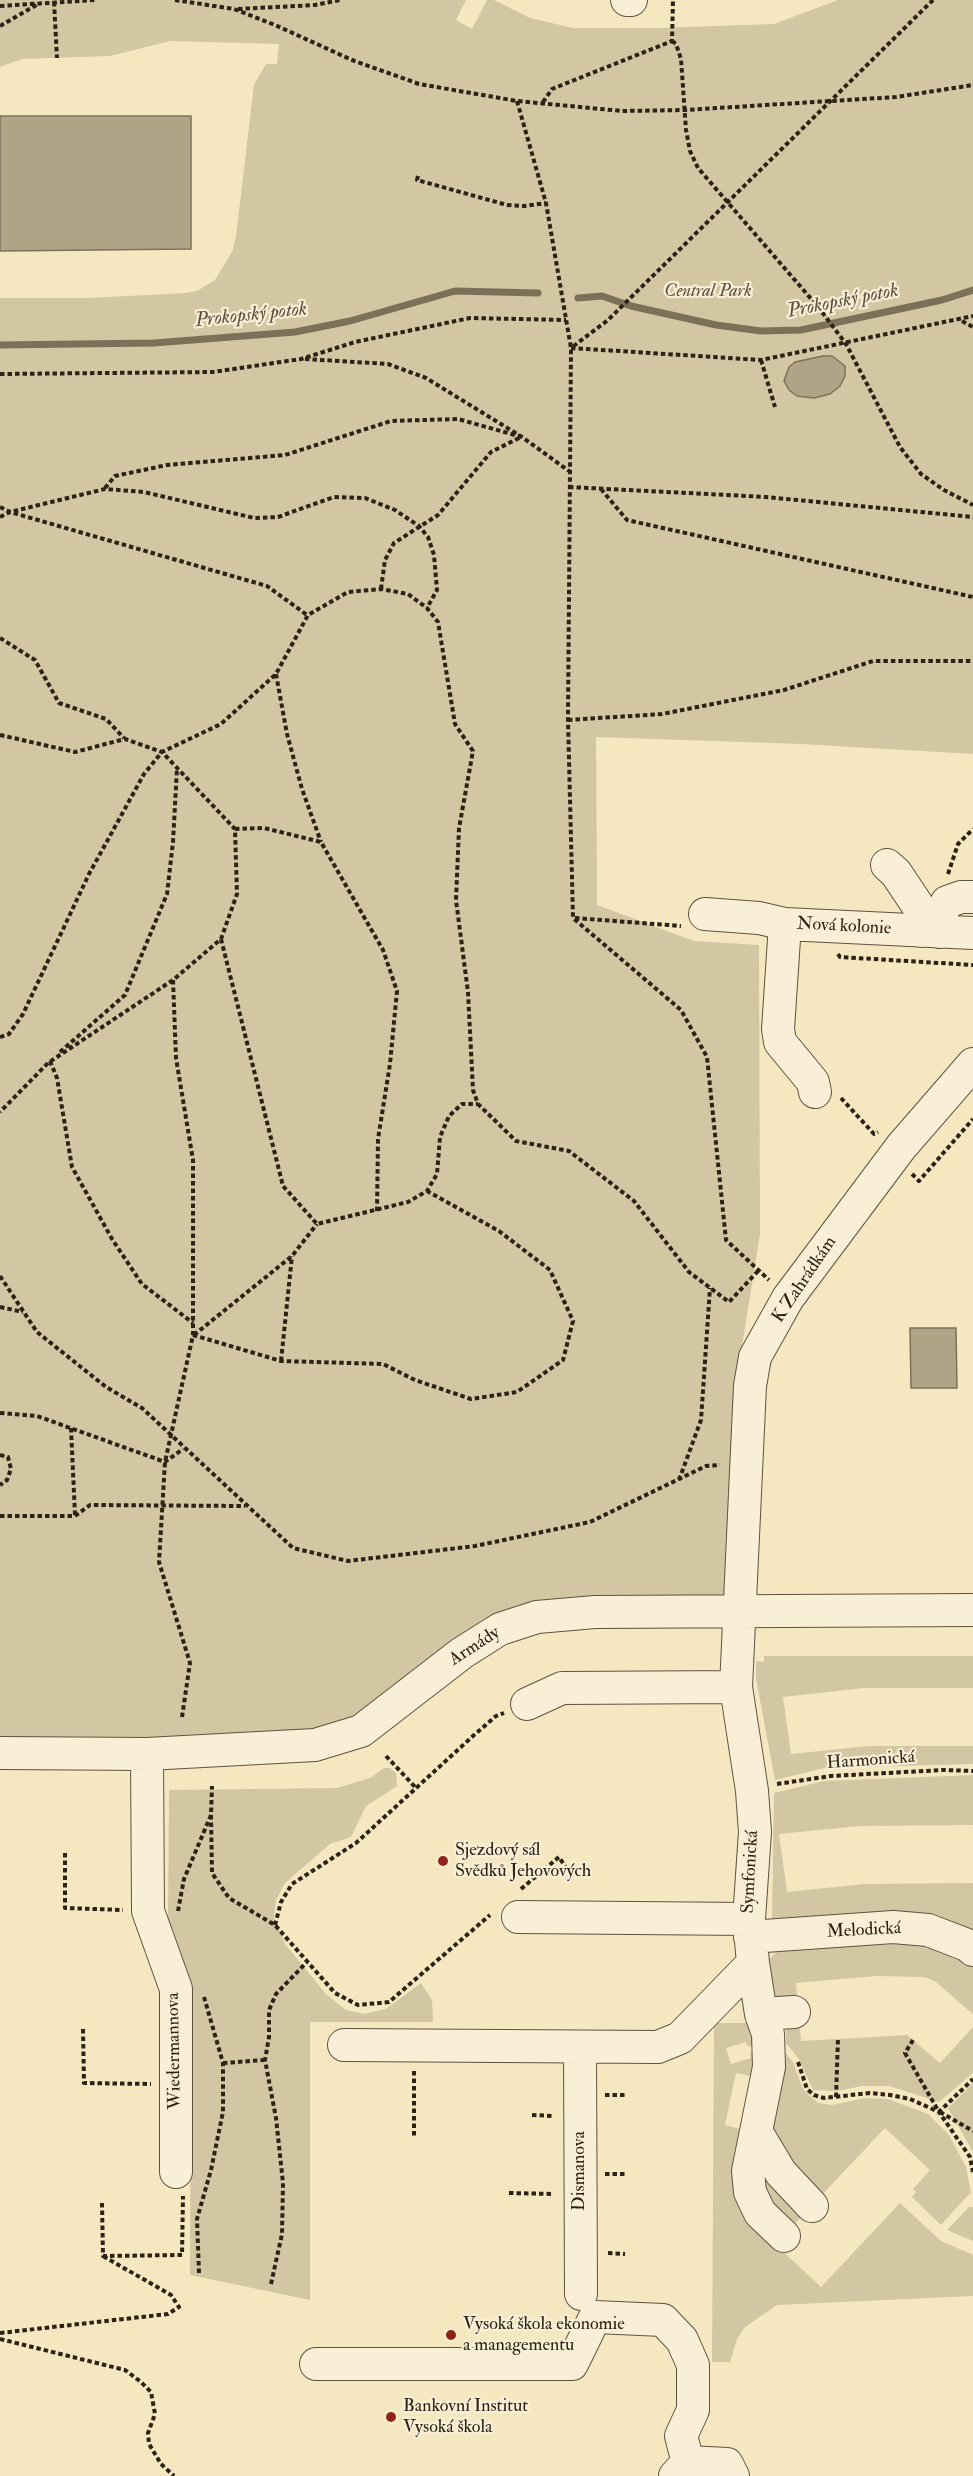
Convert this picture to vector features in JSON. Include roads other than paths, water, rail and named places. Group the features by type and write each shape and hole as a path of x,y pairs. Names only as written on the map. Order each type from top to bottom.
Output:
{"street":[{"path":"887,865 896,873 922,912 945,915"},
{"path":"705,914 759,918 784,924"},
{"name":"Nová kolonie","path":"815,1092 813,1082 780,1042 778,1029 784,924 945,915 973,933"},
{"name":"K Zahrádkám","path":"739,1610 744,1463 750,1386 755,1357 788,1298 893,1158 973,1064"},
{"name":"Symfonická","path":"739,1610 736,1687 752,1791 755,1832 750,1940 761,2014 768,2034 769,2067 748,2171 750,2193 760,2213 784,2236"},
{"name":"Armády","path":"0,1753 147,1754 283,1749 315,1745 362,1731 462,1653 500,1629 537,1617 595,1612 973,1610"},
{"path":"527,1704 562,1688 736,1687"},
{"name":"Wiedermannova","path":"147,1754 148,1911 176,1989 176,2172"},
{"name":"Melodická","path":"510,1907 750,1940 893,1927 928,1930 967,1945 973,1950"},
{"path":"344,2045 658,2047 680,2038 750,1940"},
{"path":"761,2014 794,2012"},
{"name":"Dismanova","path":"580,2048 588,2306"},
{"path":"757,2133 781,2173 812,2206"},
{"path":"316,2364 572,2364 588,2306 663,2320 682,2340 693,2365 693,2410 681,2436 681,2469 727,2464 733,2476"}],"waterway":[{"name":"Prokopský potok","path":"578,298 602,296 631,306 716,325 761,331 801,330 942,300 973,290"},
{"name":"Prokopský potok","path":"0,345 154,343 295,332 350,321 455,291 538,293"}],"place":[{"name":"Sjezdový sál Svědků Jehovových","path":"443,1861"},
{"name":"Vysoká škola ekonomie a managementu","path":"451,2335"},
{"name":"Bankovní Institut Vysoká škola","path":"391,2417"}],"park label":[{"name":"Central Park","path":"708,292"}]}
